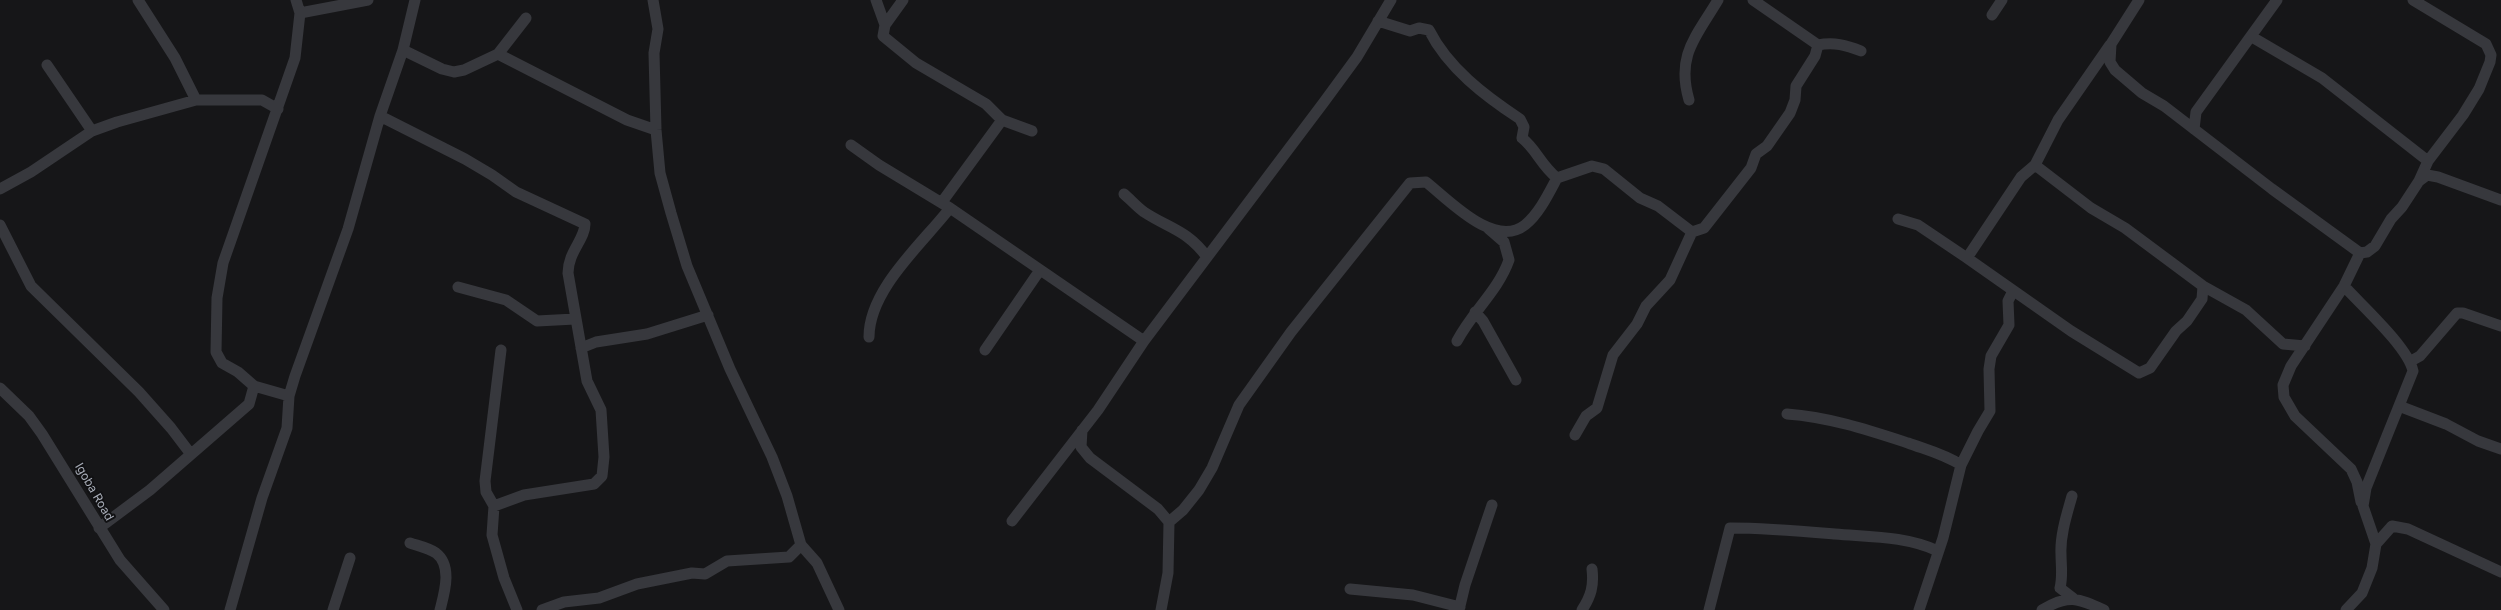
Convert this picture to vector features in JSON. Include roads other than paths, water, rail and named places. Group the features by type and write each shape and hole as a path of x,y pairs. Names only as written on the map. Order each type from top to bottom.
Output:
{"street":[{"path":"138,0 175,58 196,100"},
{"path":"289,396 254,386 238,372 222,363 216,352 217,298 223,263 295,58 300,13 296,0"},
{"path":"300,13 368,0"},
{"path":"230,610 262,498 287,428 289,396 308,338 348,230 380,116 403,50 415,0"},
{"path":"653,0 658,29 654,53 656,130 663,185 687,266 730,369 772,457 787,496 800,546 817,563 839,610"},
{"path":"876,0 885,25"},
{"path":"903,0 885,25 883,36 916,63 986,104 1002,120 1032,131"},
{"path":"1012,521 1082,430 1144,341 1324,102 1357,56 1390,0"},
{"path":"1689,100 1683,80 1685,60 1695,35 1718,0"},
{"path":"1753,0 1818,45 1830,43 1846,45 1861,50"},
{"path":"1992,15 2002,0"},
{"path":"1967,258 2021,177 2035,165 2058,120 2139,0"},
{"path":"2194,129 2196,112 2277,0"},
{"path":"2111,44 2110,62 2115,70 2142,93 2164,106 2272,189 2360,253 2368,252 2375,246 2391,219 2402,207 2419,181 2428,161 2463,115 2487,74 2491,55 2486,44 2413,0"},
{"path":"403,50 454,72 484,63 498,54 526,18"},
{"path":"1378,21 1410,31 1418,28 1429,30 1438,48 1454,67 1520,119 1524,127 1522,138 1534,147 1536,155 1544,166 1557,178"},
{"path":"2252,37 2322,78 2428,161"},
{"path":"1575,435 1586,416 1597,408 1614,355 1637,324 1646,306 1670,280 1692,232 1704,228 1751,168 1756,154 1767,146 1790,113 1795,100 1796,86 1816,56 1818,45"},
{"path":"498,54 627,120 656,130"},
{"path":"46,65 92,131"},
{"path":"0,189 31,172 92,131 196,100 262,100 278,109"},
{"path":"380,116 472,163 516,192 585,224 568,262 575,320 587,381 601,410 604,457 602,476 594,484 524,495 494,506"},
{"path":"869,337 869,324 873,312 888,286 910,252 932,231 946,205 1002,120"},
{"path":"851,145 879,165 946,205 1144,341"},
{"path":"2035,165 2091,208 2125,228 2203,286 2246,310 2283,344 2305,346"},
{"path":"1489,229 1510,232 1525,225 1543,203 1557,178 1592,166 1604,168 1640,198 1658,206 1692,232"},
{"path":"2419,181 2428,176 2438,177 2501,200"},
{"path":"1169,522 1184,510 1200,490 1212,468 1239,406 1291,332 1410,182 1426,182 1469,218 1489,229 1504,242 1509,260 1496,288 1475,312 1457,341"},
{"path":"1124,194 1144,212 1179,230 1196,242 1207,257"},
{"path":"1898,219 1918,224 2095,347 2139,373 2150,368 2176,331 2187,321 2202,300 2203,286"},
{"path":"0,225 31,286 139,392 190,453"},
{"path":"2360,253 2344,286 2285,376 2284,397 2295,416 2351,469 2357,482 2359,498 2376,544"},
{"path":"985,350 1040,270"},
{"path":"458,286 506,300 537,321 575,320"},
{"path":"2344,286 2411,361 2413,371 2366,488 2363,506"},
{"path":"1919,610 1943,538 1961,465 1990,411 1988,382 1990,363 2009,325 2008,301 2013,291"},
{"path":"1475,312 1516,380"},
{"path":"2411,361 2420,356 2457,313 2463,313 2501,326"},
{"path":"581,348 596,342 648,334 708,315"},
{"path":"501,350 485,481 486,492 494,506 492,535 504,578 517,610"},
{"path":"99,528 150,490 190,453 244,410 249,404 254,386"},
{"name":"Igoba Road","path":"0,388 42,434 120,560 164,610"},
{"path":"2399,406 2446,424 2478,441 2501,448"},
{"path":"1787,414 1821,417 1884,434 1936,452 1961,465"},
{"path":"1082,430 1081,447 1090,458 1158,510 1169,522 1168,573 1161,610"},
{"path":"2072,496 2066,515 2062,545 2063,576 2060,588 2073,598 2104,610"},
{"path":"1350,589 1413,595 1460,608 1465,584 1492,505"},
{"path":"2346,610 2355,602 2368,583 2376,544 2392,526 2408,528 2501,572"},
{"path":"1709,610 1730,528 1793,529 1867,535 1924,545 1938,551"},
{"path":"410,542 438,554 444,565 446,574 440,610"},
{"path":"789,557 800,546"},
{"path":"542,610 564,602 599,598 637,584 692,573 705,574 727,561 789,557 812,558"},
{"path":"333,610 350,558"},
{"path":"1582,610 1591,595 1594,583 1592,569"},
{"path":"2042,610 2060,600 2073,598"}]}
